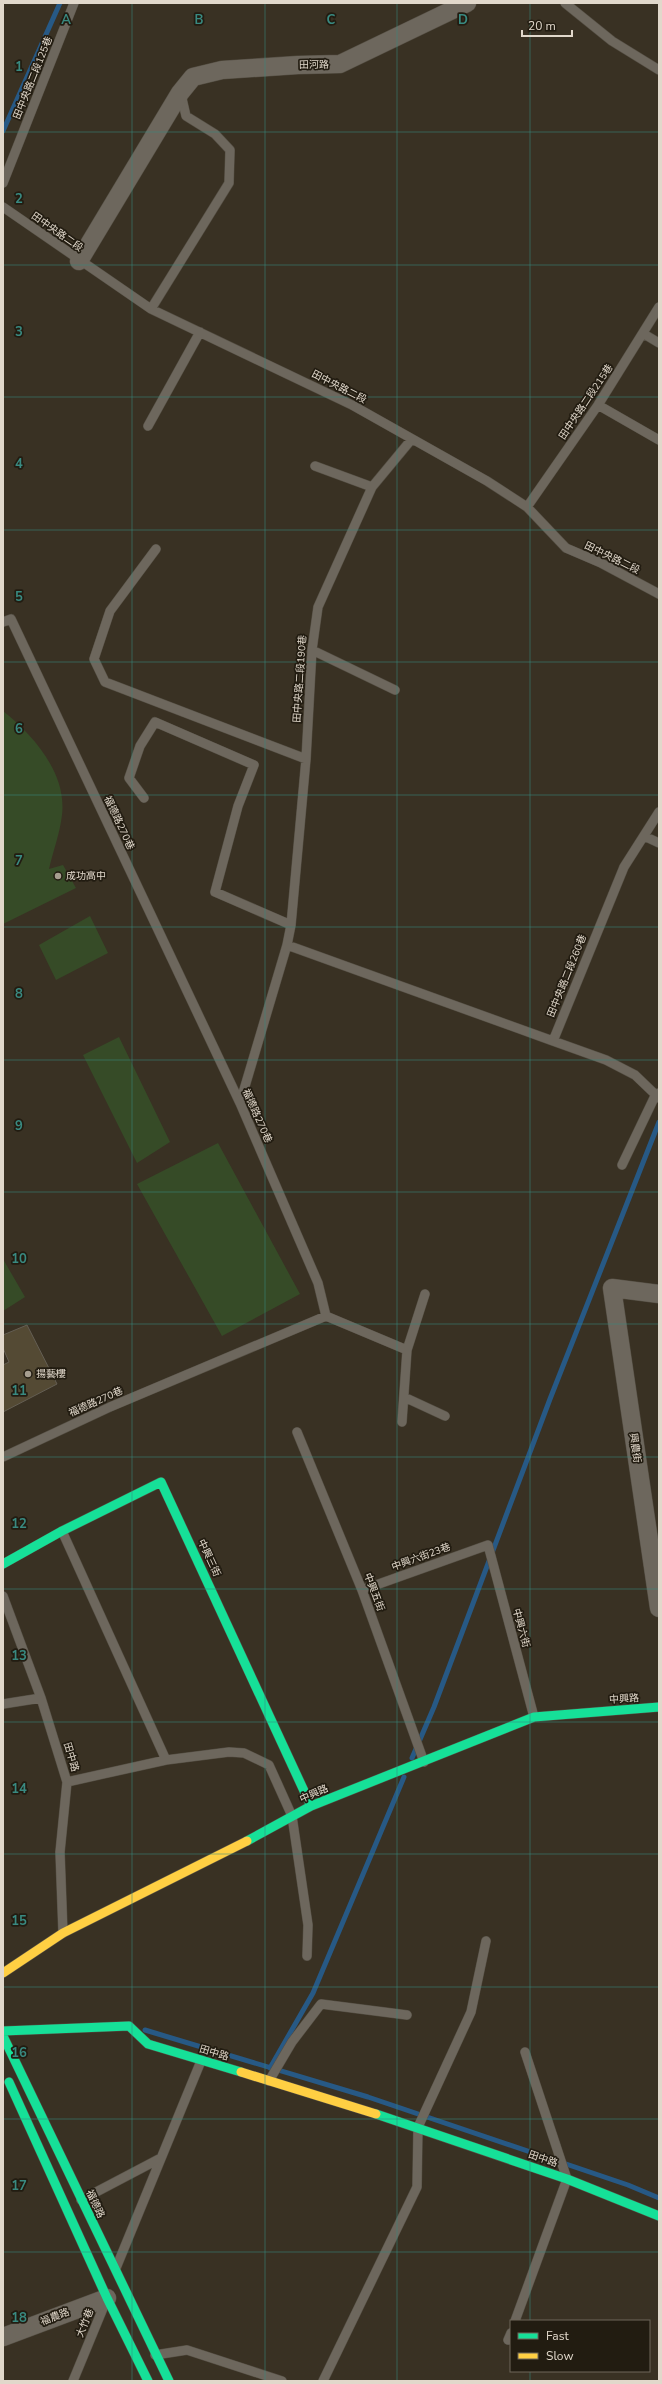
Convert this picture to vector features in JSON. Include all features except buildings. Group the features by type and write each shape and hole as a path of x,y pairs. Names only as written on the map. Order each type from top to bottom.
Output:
{"street":[{"name":"田河路","path":"79,261 180,93 193,77 222,70 340,64 467,3"},
{"name":"興農街","path":"659,1294 612,1288 659,1608"},
{"name":"中興三街","path":"3,1564 62,1531 161,1482 311,1806"},
{"name":"中興路","path":"3,1973 63,1933 246,1842 311,1806 534,1717 659,1707"},
{"name":"田中路","path":"3,2031 129,2026 148,2044 418,2127 567,2179 659,2216"},
{"name":"福德路","path":"3,2036 115,2272 169,2381"},
{"path":"4,2073 107,2298 148,2381"},
{"name":"福農路","path":"3,2337 107,2298"}],"lane":[{"name":"田中央路二段125巷","path":"3,183 74,3"},
{"path":"565,3 612,40 659,70"},
{"path":"151,309 229,183 230,150 215,134 186,116 180,93"},
{"name":"田中央路二段","path":"3,207 79,261 151,309 352,405 411,440 487,481 527,507 566,548 601,563 659,594"},
{"name":"田中央路二段215巷","path":"527,507 598,405 644,334 659,307"},
{"path":"148,426 200,332"},
{"path":"644,334 659,344"},
{"path":"598,405 659,440"},
{"name":"田中央路二段190巷","path":"240,1103 287,945 291,925 306,759 312,650 318,607 372,487 411,440"},
{"path":"315,466 372,487"},
{"path":"156,549 110,611 94,659 105,682 306,759"},
{"name":"福德路270巷","path":"3,622 11,619 240,1103 318,1283 326,1316 110,1407 3,1457"},
{"path":"312,650 395,690"},
{"path":"144,798 129,778 140,746 155,722 254,765 238,806 215,892 291,925"},
{"name":"田中央路二段260巷","path":"553,1041 624,867 659,812"},
{"path":"644,836 659,843"},
{"path":"287,945 606,1060 635,1075 658,1095 622,1165"},
{"path":"402,1422 407,1350 426,1294"},
{"path":"326,1316 407,1350"},
{"path":"404,1397 445,1416"},
{"name":"中興五街","path":"297,1432 362,1590 424,1762"},
{"path":"62,1531 166,1760"},
{"name":"中興六街23巷","path":"362,1590 488,1545"},
{"name":"中興六街","path":"488,1545 534,1717"},
{"name":"田中路","path":"3,1596 41,1698 67,1782 60,1852 63,1933"},
{"path":"3,1704 41,1698"},
{"path":"67,1782 166,1760 229,1752 244,1753 269,1765 292,1816 308,1925 307,1956"},
{"path":"323,2381 417,2187 418,2127 471,2012 486,1941"},
{"path":"269,2082 292,2042 321,2004 407,2015"},
{"path":"515,2320 567,2179 525,2052"},
{"name":"大竹巷","path":"73,2381 107,2298 115,2272 159,2159 201,2061"},
{"path":"81,2200 159,2159"},
{"path":"139,2362 156,2355 187,2350 282,2381"}],"green space":[{"path":"3,711 26,731 46,756 59,784 62,799 62,815 49,869 63,865 76,888 3,924"},
{"path":"90,916 108,953 56,980 39,945"},
{"path":"119,1037 170,1142 137,1163 83,1055"},
{"path":"218,1143 300,1294 222,1336 137,1184"},
{"path":"3,1259 25,1297 3,1311"}],"waterway":[{"path":"3,131 60,3"},
{"path":"412,1758 434,1707 550,1399 659,1122"},
{"path":"270,2068 313,1993 404,1777"},
{"path":"145,2030 368,2097 628,2185 659,2198"}],"traffic: fast":[{"path":"3,1564 62,1531 161,1482 311,1806"},
{"path":"247,1841 311,1806 534,1717 659,1707"},
{"path":"3,2031 129,2026 148,2044 241,2072"},
{"path":"3,2036 169,2381"},
{"path":"9,2082 107,2298 148,2381"},
{"path":"376,2114 567,2179 659,2216"}],"traffic: slow":[{"path":"3,1973 63,1933 247,1841"},
{"path":"241,2072 376,2114"}],"place":[{"name":"成功高中","path":"58,876"},
{"name":"揚藝樓","path":"28,1374"}]}
